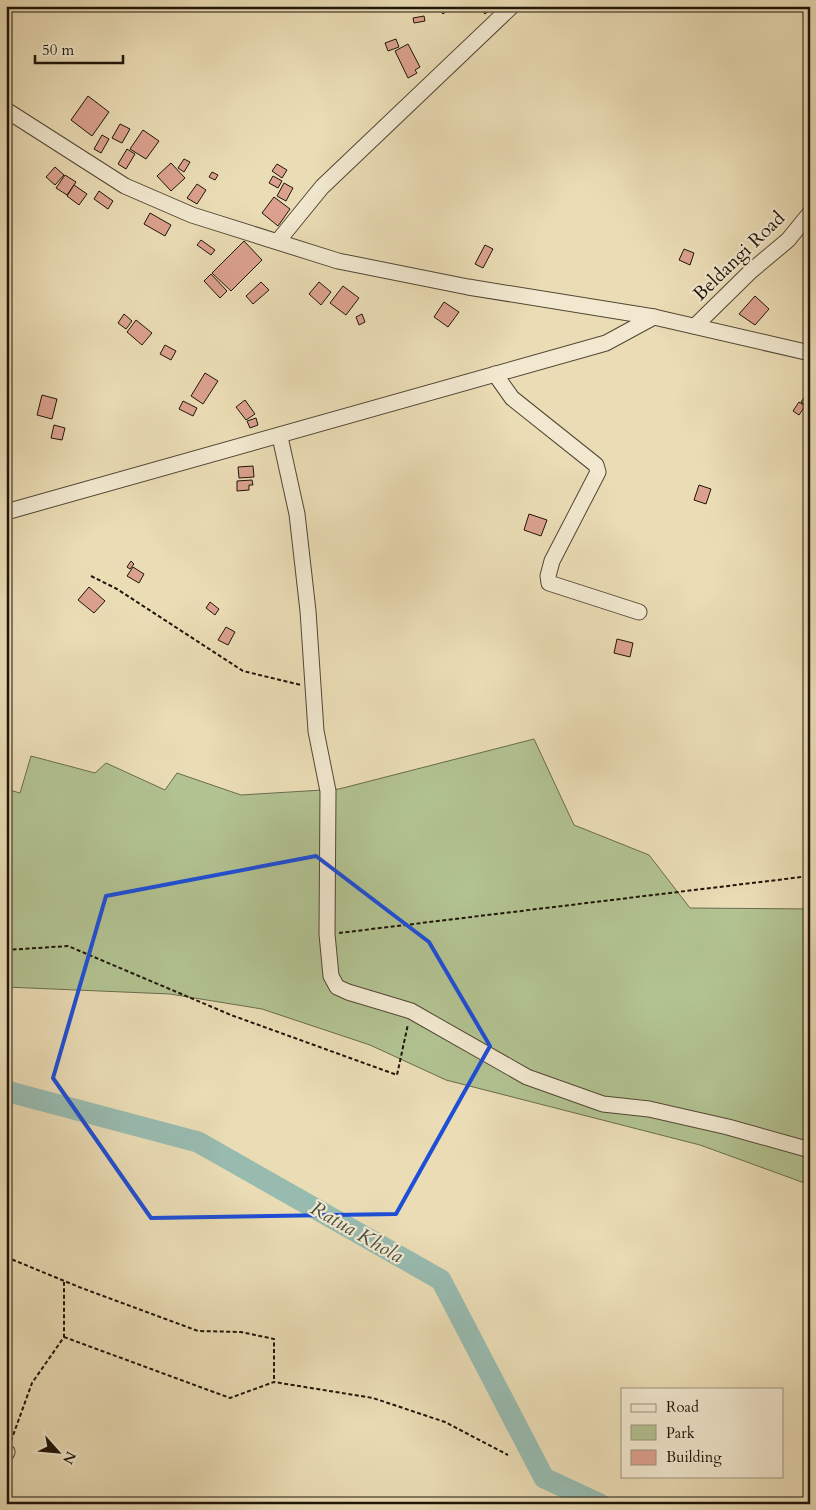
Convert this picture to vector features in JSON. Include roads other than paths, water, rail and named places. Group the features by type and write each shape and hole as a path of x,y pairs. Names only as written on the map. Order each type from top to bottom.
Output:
{"street":[{"path":"278,241 322,187 512,6"},
{"path":"6,110 125,186 192,216 338,261 468,287 654,317 810,353"},
{"name":"Beldangi Road","path":"696,326 751,271 788,240 810,213"},
{"path":"6,512 280,437 606,343 654,317"},
{"path":"496,374 512,398 596,465 598,472 552,562 548,576 549,583 639,612"},
{"path":"280,437 297,514 315,689 316,731 328,791 327,934 331,976 337,987 411,1011 457,1039 527,1077 595,1101 649,1109 719,1125 810,1150"}],"waterway":[{"name":"Ratua Khola","path":"6,1091 198,1142 441,1280 544,1478 600,1504"}]}
